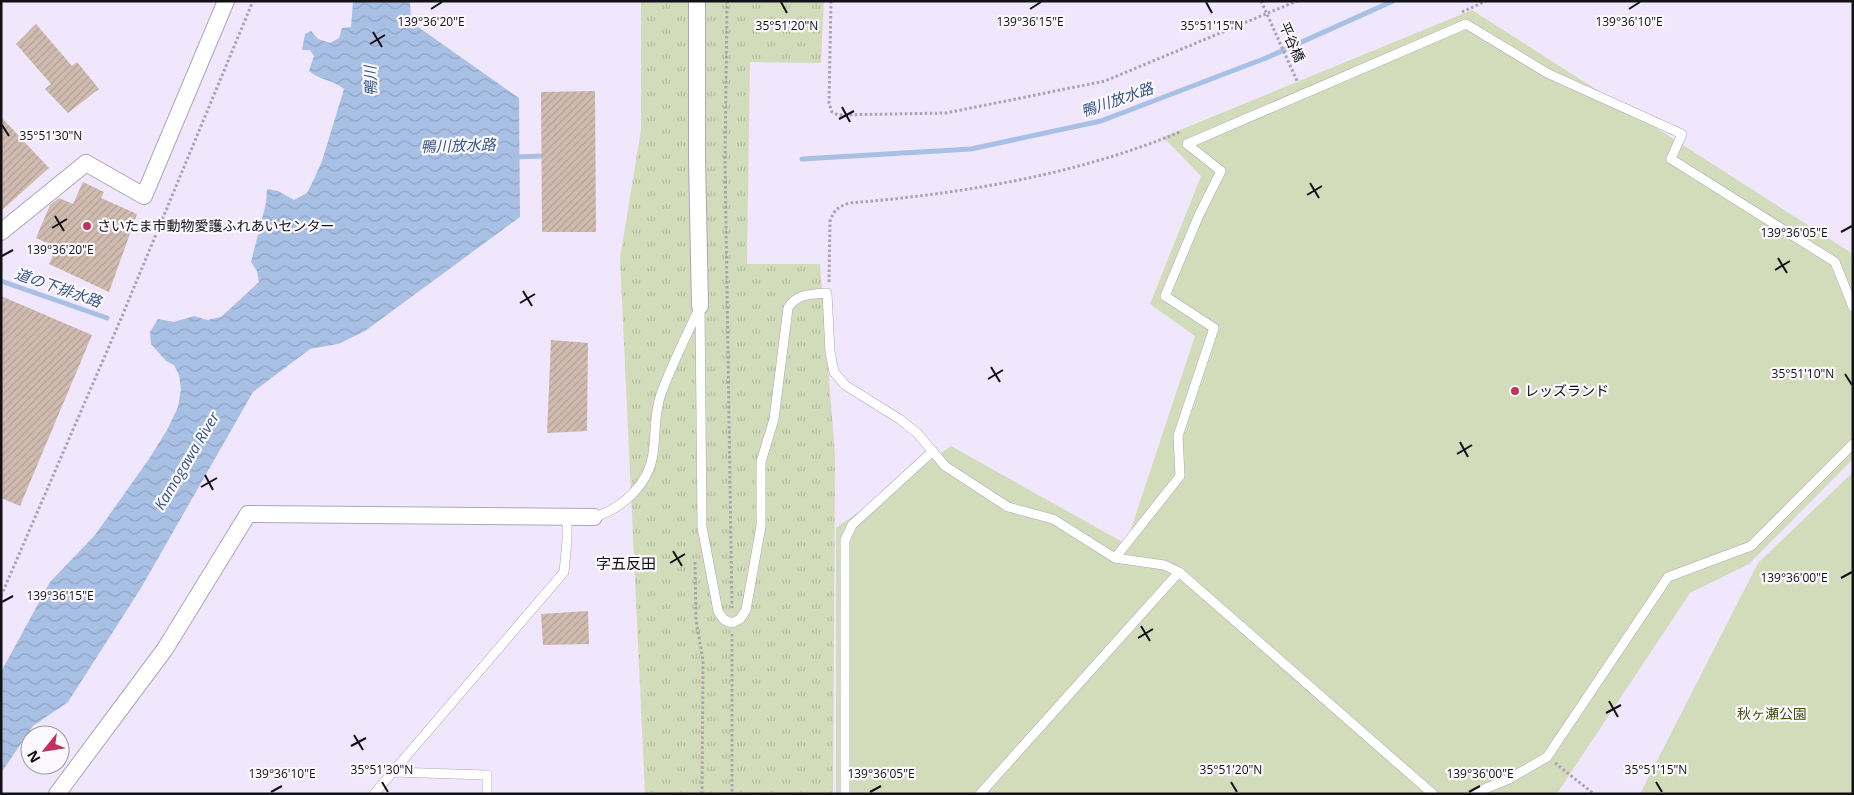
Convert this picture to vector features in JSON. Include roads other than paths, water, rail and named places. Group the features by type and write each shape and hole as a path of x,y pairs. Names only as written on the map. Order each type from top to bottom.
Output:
{"street":[{"path":"1,232 86,163 144,196 226,1"},
{"path":"697,1 697,160 700,306"},
{"path":"66,790 165,649 248,514 594,517"}],"lane":[{"path":"1115,558 1180,476 1178,436 1214,328 1165,296 1199,215 1221,171 1187,144 1466,24 1547,73 1682,134 1671,160 1835,262 1853,307"},
{"path":"700,306 702,527 718,611 722,619 732,624 740,619 746,610 761,526 761,462 774,419 788,308 792,301 801,296 827,293 830,352 834,372 845,385 901,420 918,434 945,466 1008,507 1054,519 1115,558 1164,565 1179,572 1433,794"},
{"path":"594,517 607,513 620,505 632,494 647,473 653,455 656,410 700,306"},
{"path":"1472,794 1509,779 1547,757 1668,577 1751,546 1853,444"},
{"path":"845,794 845,540 852,525 933,452"},
{"path":"374,794 564,572 567,516"},
{"path":"980,794 1179,572"},
{"path":"392,772 487,776 487,794"}],"water":[{"path":"353,1 410,1 411,22 519,98 520,217 365,331 338,344 310,349 253,392 141,588 68,702 34,725 20,725 20,745 1,773 1,672 50,582 95,535 149,459 167,430 178,407 181,389 179,375 174,365 166,361 151,344 150,332 158,319 174,322 194,316 207,320 221,317 259,282 257,271 251,262 266,203 267,189 278,191 294,200 307,193 322,161 344,89 309,71 314,56 310,50 302,50 305,34 311,31 318,39 330,43 339,38 342,28 351,27"}],"waterway":[{"name":"鴨川放水路","path":"802,159 971,149 1101,121 1266,58 1393,1"},
{"name":"鴨川放水路","path":"514,157 542,156"},
{"name":"道の下排水路","path":"1,281 107,318"}],"place":[{"name":"さいたま市動物愛護ふれあいセンター","path":"87,226"},
{"name":"レッズランド","path":"1515,391"}],"district":[{"name":"字五反田","path":"626,564"}],"water label":[{"name":"鴨川","path":"371,81"},
{"name":"Kamogawa River","path":"187,461"}],"park label":[{"name":"秋ヶ瀬公園","path":"1772,714"}]}
